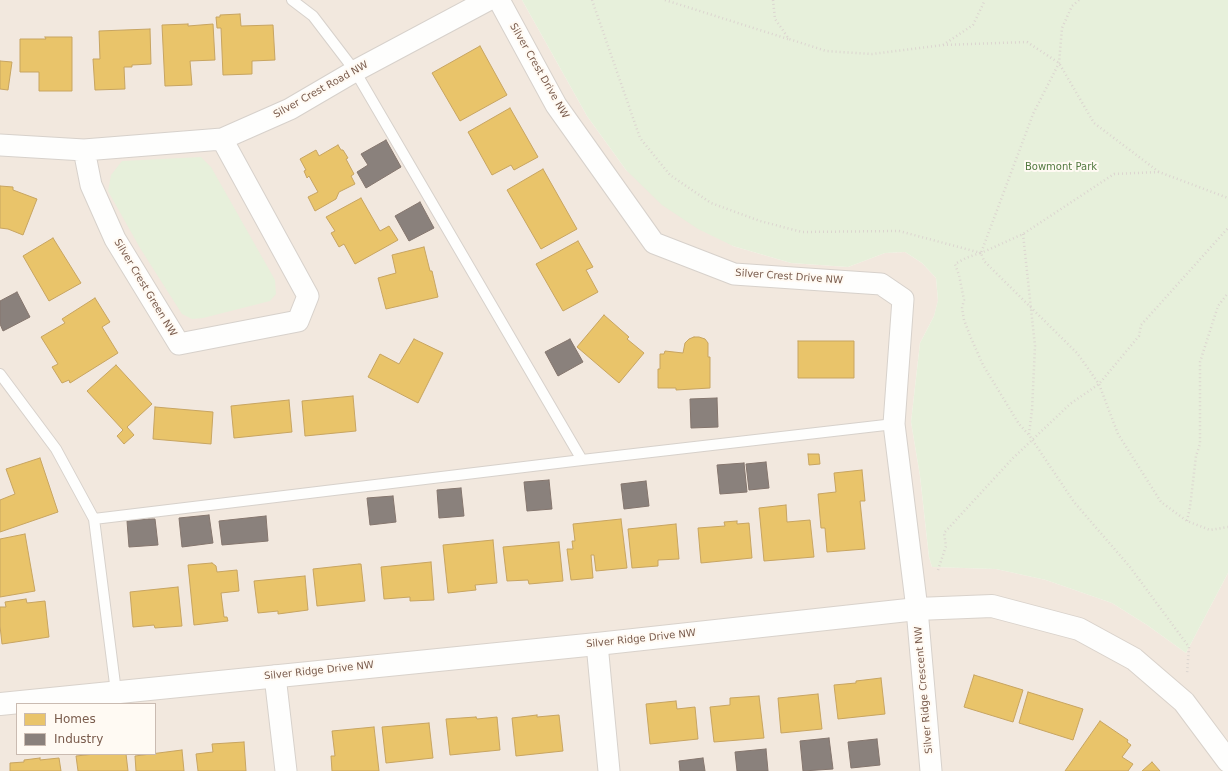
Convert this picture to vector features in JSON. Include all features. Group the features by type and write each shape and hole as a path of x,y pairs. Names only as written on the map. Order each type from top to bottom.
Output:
{"street":[{"name":"Silver Crest Road NW","path":"0,145 84,150 222,139 290,109 355,71 488,0"},
{"name":"Silver Crest Drive NW","path":"499,0 556,105 654,243 734,274 881,284 903,299 894,424 917,609"},
{"name":"Silver Crest Green NW","path":"84,150 91,185 115,239 178,344 298,321 308,296 222,139"},
{"name":"Silver Ridge Drive NW","path":"0,704 597,644 917,609 992,606 1079,629 1134,659 1184,702 1228,761"},
{"name":"Silver Ridge Crescent NW","path":"917,609 931,771"},
{"path":"597,644 609,771"},
{"path":"275,676 286,771"}],"lane":[{"path":"292,0 313,16 355,71 582,460"},
{"path":"0,374 56,449 94,519 116,692"},
{"path":"94,519 894,424"}],"path":[{"path":"592,0 640,138 670,174 711,203 760,221 802,232 899,231 981,253"},
{"path":"665,0 826,51 872,54 943,45 1027,42 1058,63 1094,122 1159,172 1228,198"},
{"path":"773,0 775,19 789,39"},
{"path":"943,45 973,25 985,0"},
{"path":"1078,0 1072,6 1062,28 1058,63 1033,114 981,253 984,261 1077,352 1100,384 1118,434 1161,502 1187,521 1210,530 1228,527"},
{"path":"1159,172 1114,174 1023,234 955,264 959,275 964,300 962,308 964,320 971,338 983,365 1019,424 1029,435 1074,502 1130,567 1189,647 1184,702"},
{"path":"938,570 946,546 944,533 1013,458 1070,404 1100,384 1139,336 1141,325 1228,228"},
{"path":"1023,234 1035,346 1032,410 1029,435"},
{"path":"1187,521 1196,456 1200,444 1200,362 1218,306 1228,293"}],"shaded area":[{"path":"0,0 522,0 587,116 626,170 733,246 791,263 848,267 885,253 905,252 922,263 936,278 938,300 934,316 920,343 911,422 920,476 929,557 932,567 996,569 1046,580 1112,603 1147,625 1186,653 1228,573 1228,771 0,771"}],"green space":[{"name":"Bowmont Park","path":"522,0 1228,0 1228,573 1186,653 1147,625 1112,603 1046,580 996,569 932,567 929,557 920,476 911,422 920,343 934,316 938,300 936,278 922,263 905,252 885,253 848,267 791,263 733,246 698,229 662,205 626,170 587,116"},
{"path":"201,157 211,167 275,280 276,294 270,301 203,318 192,319 182,314 140,248 108,191 111,175 122,161"}],"building: Homes":[{"path":"240,14 241,26 273,25 275,60 252,61 252,74 223,75 221,28 217,28 216,17 220,17 220,15"},
{"path":"188,24 188,26 213,24 215,60 190,61 192,85 165,86 162,25"},
{"path":"150,29 151,64 124,67 125,89 95,90 93,59 100,59 99,31"},
{"path":"45,37 72,37 72,91 39,91 39,72 20,72 20,39 46,39"},
{"path":"480,46 507,95 460,121 432,73"},
{"path":"0,61 12,62 8,90 0,89"},
{"path":"510,108 538,157 514,170 511,165 492,175 468,132"},
{"path":"338,145 348,158 346,159 354,174 351,176 355,184 339,192 336,199 315,211 308,197 318,192 309,176 307,178 304,171 306,170 300,159 316,150 319,156"},
{"path":"543,169 577,229 541,249 507,190"},
{"path":"0,186 13,187 13,190 37,199 23,235 8,229 0,228"},
{"path":"361,198 380,231 389,226 398,240 355,264 344,244 339,247 331,233 335,231 326,217"},
{"path":"53,238 81,283 49,301 23,256"},
{"path":"578,241 593,267 586,270 598,292 563,311 536,264"},
{"path":"424,247 430,271 432,271 438,297 386,309 378,278 396,273 392,255"},
{"path":"95,298 110,322 102,327 118,353 70,383 69,380 62,383 52,367 58,364 41,337 65,323 62,319"},
{"path":"604,315 629,337 627,339 644,353 619,383 577,347"},
{"path":"694,337 705,339 708,343 708,357 710,357 710,388 676,390 676,388 658,388 660,354 664,354 665,351 683,353 685,343"},
{"path":"414,339 443,353 418,403 368,377 380,354 399,364"},
{"path":"798,341 854,341 854,378 798,378"},
{"path":"116,365 152,404 127,427 134,435 124,444 117,436 123,430 87,391"},
{"path":"353,396 356,431 305,436 302,401"},
{"path":"289,400 292,432 234,438 231,406"},
{"path":"155,407 213,412 211,444 153,439"},
{"path":"808,454 819,454 820,464 809,465"},
{"path":"40,458 58,512 0,532 0,500 15,494 6,469"},
{"path":"862,470 865,501 860,501 865,549 827,552 825,528 821,528 818,494 836,492 834,473"},
{"path":"786,505 787,522 810,520 814,557 764,561 759,508"},
{"path":"621,519 627,568 596,571 594,555 591,555 593,578 571,580 567,549 573,549 572,541 575,541 573,524"},
{"path":"737,521 737,524 749,523 752,558 701,563 698,528 725,526 724,522"},
{"path":"676,524 679,559 658,560 658,566 632,568 628,529"},
{"path":"25,534 35,591 0,597 0,539"},
{"path":"493,540 497,583 475,585 476,590 448,593 443,545"},
{"path":"559,542 563,581 529,584 528,580 507,581 503,547"},
{"path":"431,562 434,600 410,601 410,597 384,599 381,567"},
{"path":"212,563 216,566 217,572 237,570 239,591 221,593 224,617 227,617 228,621 194,625 188,565"},
{"path":"361,564 365,601 317,606 313,569"},
{"path":"305,576 308,610 278,614 278,611 258,613 254,581"},
{"path":"178,587 182,626 155,628 154,625 133,627 130,592"},
{"path":"26,599 27,603 45,601 49,637 2,644 0,607 6,607 5,602"},
{"path":"974,675 1023,690 1013,722 964,707"},
{"path":"881,678 885,714 838,719 834,685 856,683 856,681"},
{"path":"1028,692 1083,709 1073,740 1019,723"},
{"path":"818,694 822,729 781,733 778,698"},
{"path":"759,696 764,738 714,742 710,707 730,705 730,698"},
{"path":"676,701 677,709 695,707 698,739 650,744 646,704"},
{"path":"537,715 537,717 559,715 563,751 516,756 512,718"},
{"path":"476,717 477,719 497,717 500,750 450,755 446,719"},
{"path":"1100,721 1128,740 1127,742 1131,745 1122,757 1133,764 1128,771 1065,771"},
{"path":"429,723 433,758 386,763 382,727"},
{"path":"374,727 379,771 332,771 331,756 335,756 332,731"},
{"path":"244,742 246,771 198,771 196,754 213,752 212,744"},
{"path":"182,750 184,771 136,771 135,756 156,755 156,753"},
{"path":"126,755 128,771 78,771 76,756"},
{"path":"40,758 40,760 59,758 61,771 10,771 10,763 24,762 24,760"},
{"path":"1152,762 1160,771 1142,771"}],"building: Industry":[{"path":"386,140 401,167 366,188 357,172 368,165 361,154"},
{"path":"420,202 434,228 409,241 395,216"},
{"path":"17,292 30,317 3,331 0,324 0,301"},
{"path":"570,339 583,362 558,376 545,352"},
{"path":"717,398 718,427 691,428 690,399"},
{"path":"766,462 769,488 749,490 746,464"},
{"path":"744,463 747,492 720,494 717,465"},
{"path":"549,480 552,509 527,511 524,482"},
{"path":"646,481 649,506 624,509 621,484"},
{"path":"461,488 464,516 439,518 437,490"},
{"path":"393,496 396,522 370,525 367,498"},
{"path":"209,515 213,543 182,547 179,518"},
{"path":"266,516 268,541 222,545 219,521"},
{"path":"155,519 158,545 129,547 127,521"},
{"path":"829,738 833,769 803,771 800,741"},
{"path":"877,739 880,765 851,768 848,742"},
{"path":"766,749 768,771 737,771 735,752"},
{"path":"703,758 705,771 680,771 679,761"}]}
